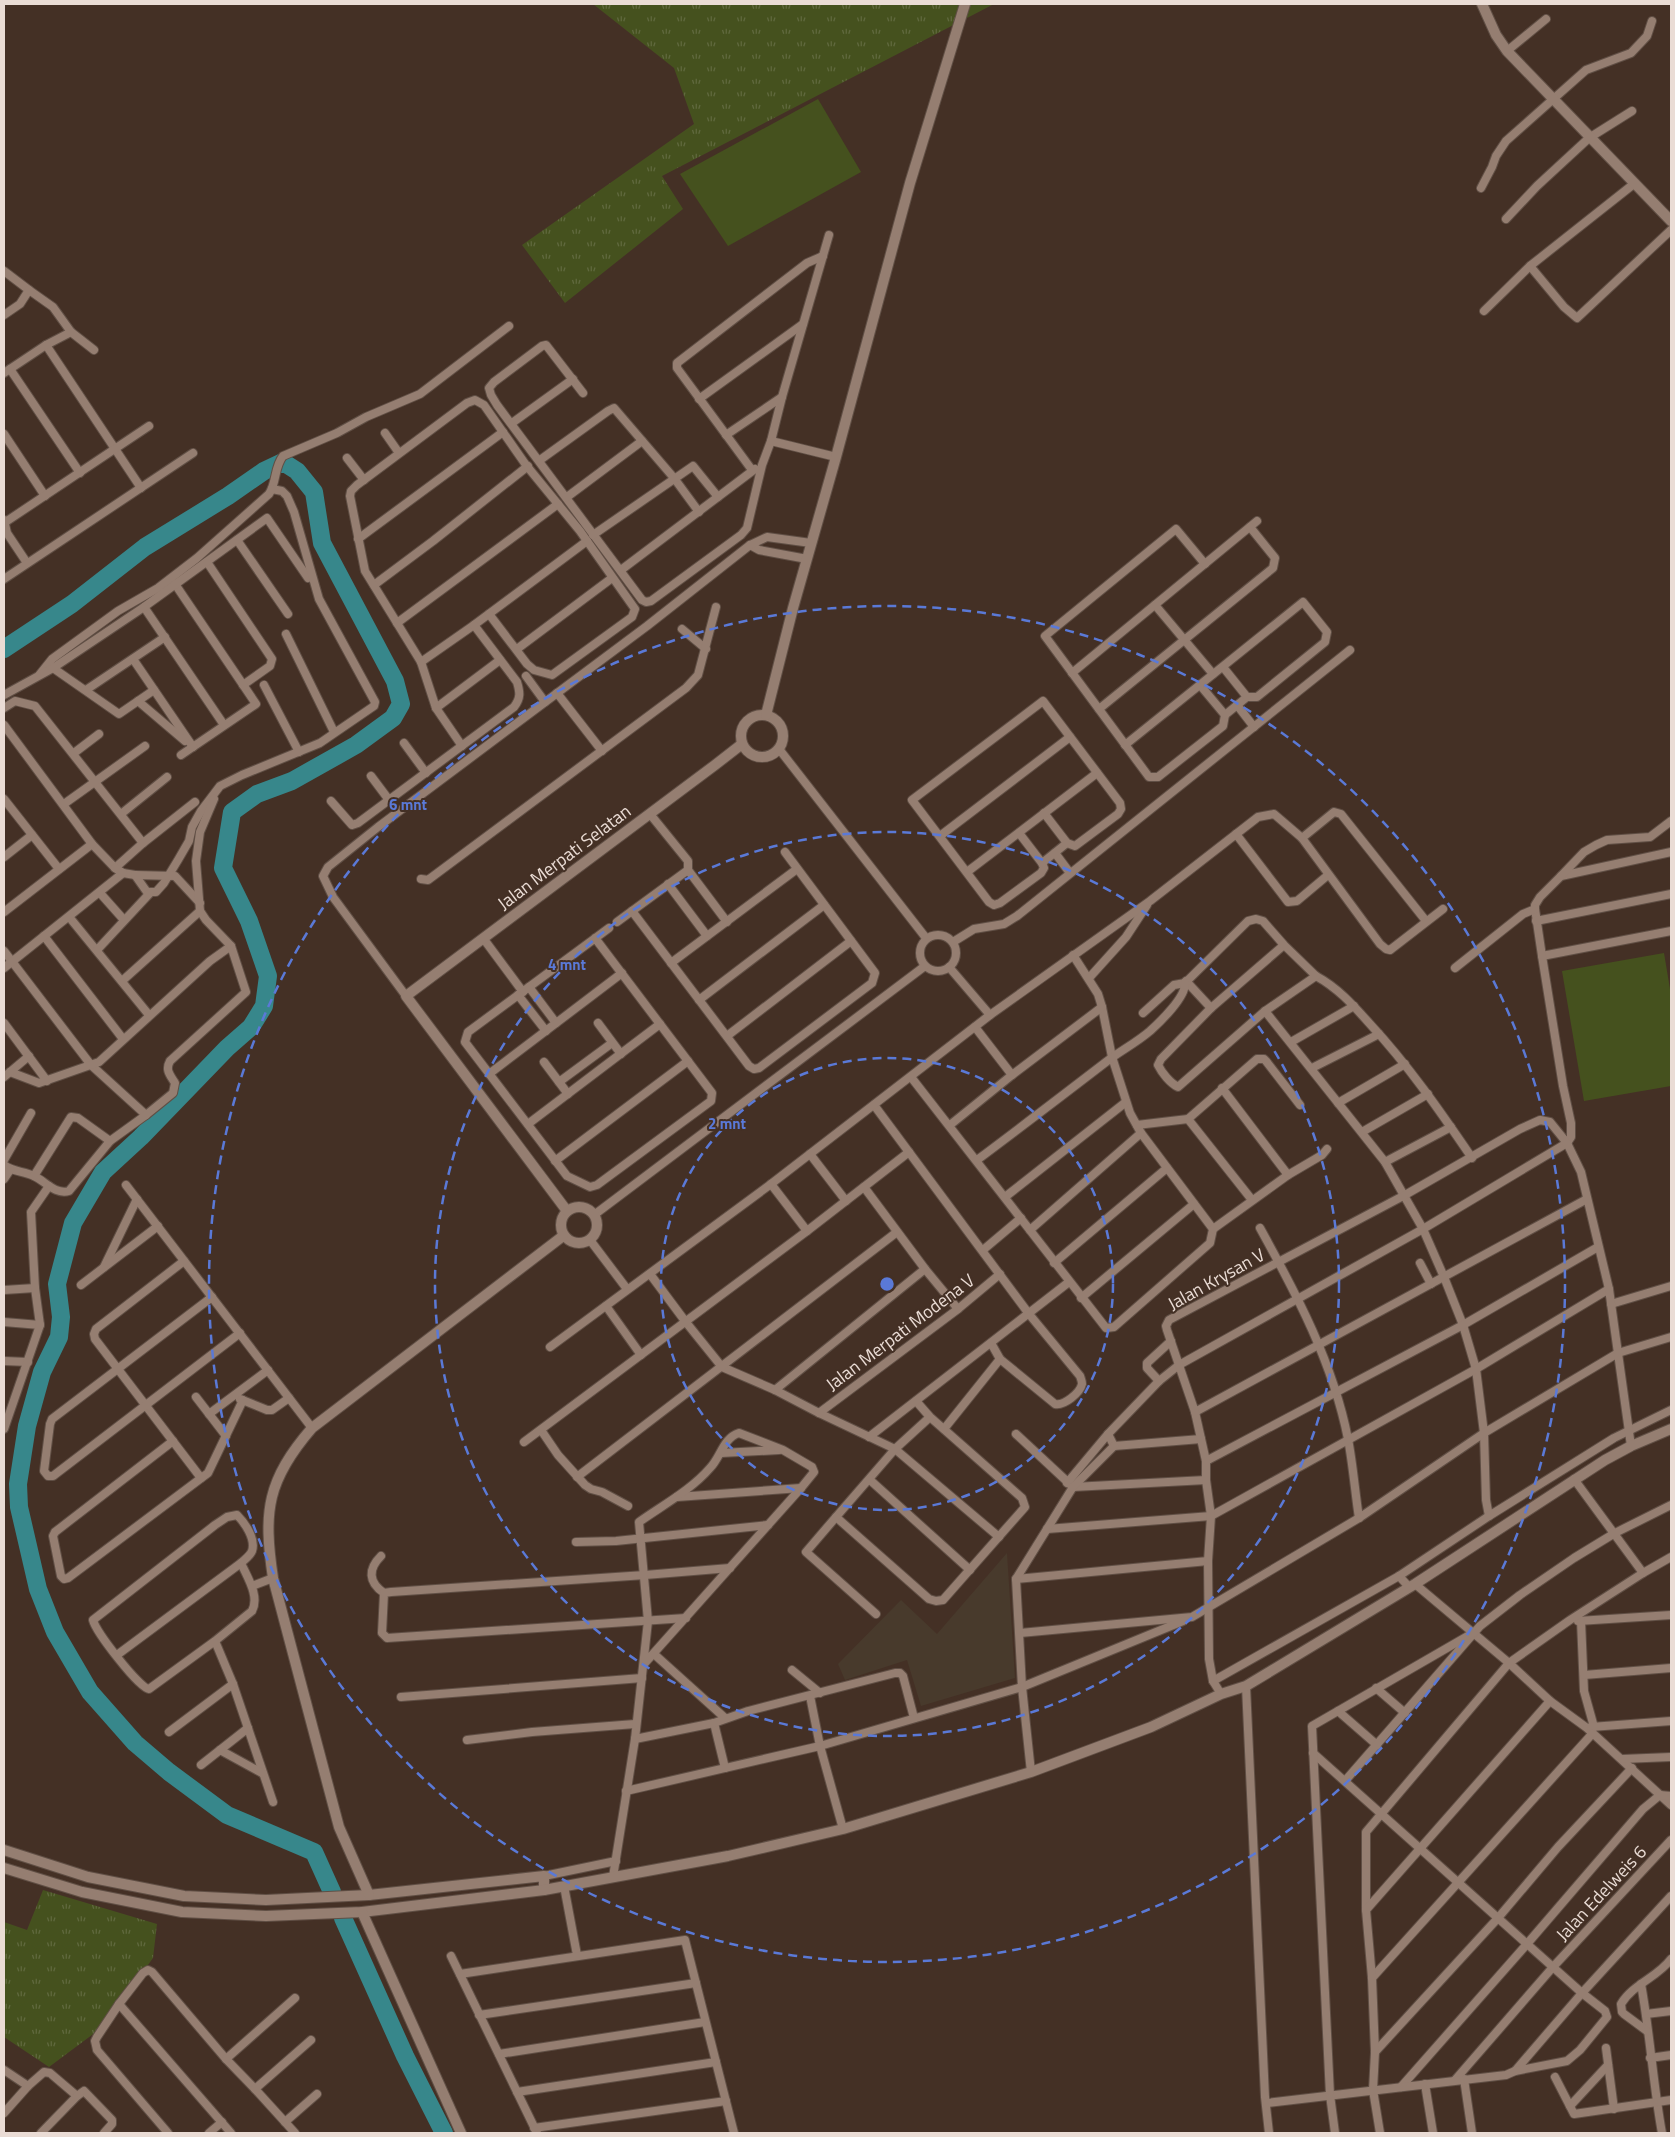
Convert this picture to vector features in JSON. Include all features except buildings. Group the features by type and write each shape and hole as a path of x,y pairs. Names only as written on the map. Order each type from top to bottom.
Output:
{"street":[{"path":"766,715 792,608 836,457 910,183 966,4"},
{"path":"1482,4 1496,35 1507,51 1671,221"},
{"path":"1507,51 1546,19"},
{"path":"1480,188 1506,141 1586,70 1631,53 1647,36 1652,21"},
{"path":"1506,219 1537,186 1590,138 1632,111"},
{"path":"1484,311 1530,266 1634,182"},
{"path":"1530,266 1564,307 1577,318 1671,230"},
{"path":"583,393 548,346 542,346 494,382 489,388 491,395 642,600 646,602 656,599 744,532 829,235"},
{"path":"752,470 677,368 676,362 807,263 823,256"},
{"path":"4,271 53,307 72,332 94,350"},
{"path":"4,315 20,304 29,290"},
{"path":"700,399 803,324"},
{"path":"40,674 52,659 118,611 158,588 189,564 272,489 278,462 290,451 337,433 366,417 420,394 509,326"},
{"path":"72,332 46,345 7,371 80,473"},
{"path":"46,345 141,488"},
{"path":"512,424 573,379"},
{"path":"726,435 782,397"},
{"path":"462,746 436,708 421,662 365,571 350,496 351,491 364,480 471,400 484,405 528,466 587,541 635,609 632,617 559,672 552,675 534,670 489,614"},
{"path":"540,460 614,408 674,478 699,512"},
{"path":"27,563 5,532 4,522 149,426"},
{"path":"385,432 399,454"},
{"path":"358,539 503,432"},
{"path":"4,434 45,496"},
{"path":"567,496 642,441"},
{"path":"771,441 836,457"},
{"path":"4,579 193,453"},
{"path":"347,458 364,480"},
{"path":"621,570 718,498 752,470 762,465"},
{"path":"374,585 528,466"},
{"path":"593,535 693,466 718,498"},
{"path":"97,950 150,893 159,889 189,841 192,827 200,811 220,786 320,743 372,708 375,702 319,599 294,512 287,496 282,491 272,489"},
{"path":"397,624 558,504"},
{"path":"4,695 53,668 144,607 267,518 308,578"},
{"path":"1072,673 1257,521"},
{"path":"1099,709 1274,568 1275,558 1250,527"},
{"path":"1200,685 1224,715 1223,726 1158,777 1149,777 1044,636 1176,529 1204,564"},
{"path":"567,1211 332,897 323,876 328,867 378,827 558,693 750,545 768,537 811,543"},
{"path":"237,540 288,614"},
{"path":"421,662 587,541"},
{"path":"750,545 759,550 807,558"},
{"path":"207,562 272,659 270,666 243,685"},
{"path":"516,649 612,578"},
{"path":"175,584 256,704 181,755"},
{"path":"1126,745 1303,602 1327,632 1325,642 1257,697 1247,697 1224,715"},
{"path":"1155,605 1213,674"},
{"path":"144,607 224,725"},
{"path":"421,879 428,880 686,688 698,675 716,607"},
{"path":"331,801 352,825 358,823 514,707 520,700 517,682 474,625"},
{"path":"682,629 706,649"},
{"path":"286,634 334,732"},
{"path":"86,690 165,637"},
{"path":"953,942 974,929 1004,924 1350,650"},
{"path":"133,659 193,747"},
{"path":"436,708 500,660"},
{"path":"1223,667 1247,697"},
{"path":"53,668 119,714 154,690"},
{"path":"517,682 534,670"},
{"path":"526,676 545,702"},
{"path":"264,684 298,752"},
{"path":"558,693 602,751"},
{"path":"4,708 15,701 31,703 35,706 74,753 143,843"},
{"path":"138,701 193,747"},
{"path":"1019,833 1044,868 1041,873 998,905 989,902 912,800 1043,701 1121,804 1121,811 1078,845 1072,846 1067,843 1044,814"},
{"path":"1236,705 1254,727"},
{"path":"757,715 766,715 774,718 780,724 783,732 783,741 779,749 772,755 754,756 742,744 741,734 743,726 749,719 757,715"},
{"path":"4,725 92,844 116,868 123,873 135,875 169,875 178,878 200,907 206,920 230,946 246,992 170,1061 167,1071 176,1083 175,1088 146,1115 110,1141 69,1192 64,1193 34,1176 7,1168 4,1179"},
{"path":"74,753 100,734"},
{"path":"940,836 1070,737"},
{"path":"404,743 426,773"},
{"name":"Jalan Merpati Selatan","path":"406,996 742,744"},
{"path":"64,804 145,746"},
{"path":"779,749 926,938"},
{"path":"967,872 1097,773"},
{"path":"371,776 389,800"},
{"path":"120,814 167,777"},
{"path":"200,907 196,861 200,832 220,786"},
{"path":"4,799 59,869"},
{"path":"116,868 143,843 196,802"},
{"path":"1302,838 1334,812 1341,814 1426,921"},
{"path":"650,814 688,861 688,870 727,922"},
{"path":"550,1347 771,1184 990,1015 1150,901 1258,817 1274,814 1302,838 1380,944 1386,949 1390,950 1443,909"},
{"path":"1031,1772 1022,1687 1016,1579 1047,1529 1070,1485 1108,1434 1159,1381 1179,1364 1423,1229 1567,1143 1571,1137 1571,1129 1536,921 1535,905 1540,897 1584,852 1607,840 1650,837 1671,821"},
{"path":"1236,834 1288,902 1297,901 1328,875"},
{"path":"4,857 32,835"},
{"path":"1042,863 1067,843"},
{"path":"4,912 92,844"},
{"path":"632,911 749,1066 754,1069 759,1068 872,983 875,973 785,852"},
{"path":"1561,876 1671,852"},
{"path":"1055,853 1070,873"},
{"path":"672,964 797,869"},
{"path":"616,922 688,870"},
{"path":"4,968 70,918 123,873"},
{"path":"135,875 147,892 150,893"},
{"path":"668,884 707,936"},
{"path":"100,893 124,920"},
{"path":"1536,921 1671,894"},
{"path":"1089,978 1126,937 1150,901"},
{"path":"699,1000 824,905"},
{"path":"122,981 200,907"},
{"path":"1455,968 1523,914 1535,909"},
{"path":"70,918 149,1015"},
{"path":"1143,1012 1174,985 1186,982 1248,921 1256,919 1263,921 1284,945 1316,976 1345,995 1428,1094 1472,1158"},
{"path":"595,938 712,1092 711,1101 597,1185 590,1187 566,1176 465,1042 465,1037 468,1032 523,991 595,938 609,928"},
{"path":"1542,956 1671,932"},
{"path":"941,934 953,942 956,956 949,967 936,971 925,966 920,959 919,952 921,944 926,938 941,934"},
{"path":"44,936 123,1039"},
{"path":"483,938 523,991 546,1030"},
{"path":"727,1036 851,941"},
{"path":"1284,945 1211,1008 1161,1058 1158,1065 1173,1085 1178,1087 1265,1011 1316,976"},
{"path":"7,1075 39,1083 99,1062 149,1015 210,961 230,946"},
{"path":"4,951 91,1065 146,1115"},
{"path":"1073,955 1089,978 1102,1008 1112,1057 1126,1102 1141,1133 1213,1229"},
{"path":"594,1215 925,966"},
{"path":"949,967 990,1015"},
{"path":"489,1074 622,973"},
{"path":"1186,982 1211,1008"},
{"path":"977,1160 1112,1057 1142,1038 1161,1021 1184,991 1186,982"},
{"path":"523,991 556,1023"},
{"path":"1291,1042 1354,1006"},
{"path":"950,1125 1012,1075 1102,1008"},
{"path":"1265,1011 1386,1162 1423,1229 1463,1325 1476,1369 1484,1433 1486,1500 1489,1516"},
{"path":"4,1023 48,1080"},
{"path":"598,1023 621,1054"},
{"path":"528,1124 660,1024"},
{"path":"975,1027 1012,1075"},
{"path":"1312,1068 1379,1034"},
{"path":"559,1082 612,1043"},
{"path":"7,1075 29,1056"},
{"path":"1137,1125 1188,1119 1254,1060 1264,1059 1300,1105"},
{"path":"555,1161 688,1061"},
{"path":"544,1062 568,1094"},
{"path":"1338,1103 1404,1064"},
{"path":"911,1076 1106,1328 1114,1327 1210,1243 1213,1229 1288,1175 1322,1155 1327,1149"},
{"path":"1222,1088 1288,1175"},
{"path":"1362,1132 1428,1094"},
{"path":"1005,1197 1126,1102"},
{"path":"874,1105 1029,1314 1080,1376 1082,1383 1080,1388 1065,1403 1056,1404 1000,1360 991,1343"},
{"path":"4,1160 31,1113"},
{"path":"34,1176 71,1117 78,1118 110,1141"},
{"path":"1188,1119 1252,1200"},
{"name":"Jalan Krysan V","path":"1213,1681 1209,1660 1208,1561 1211,1516 1206,1480 1206,1461 1195,1412 1166,1326 1169,1320 1405,1195 1520,1129 1540,1120 1547,1120 1552,1124 1567,1143 1581,1172 1609,1289 1631,1446"},
{"path":"1386,1162 1451,1126"},
{"path":"1030,1230 1141,1133"},
{"path":"524,1442 807,1231 909,1152"},
{"path":"810,1154 846,1201"},
{"path":"1054,1262 1167,1168"},
{"path":"771,1184 807,1231"},
{"path":"126,1185 312,1428"},
{"path":"4,1429 40,1325 34,1288 31,1212 49,1186"},
{"path":"864,1187 925,1269 958,1308"},
{"path":"103,1268 137,1199"},
{"path":"1195,1412 1587,1199"},
{"path":"1081,1298 1194,1204"},
{"path":"581,1207 594,1215 597,1228 590,1240 585,1243 573,1243 563,1236 560,1223 567,1211 581,1207"},
{"path":"983,1250 1021,1218"},
{"path":"82,1285 158,1226"},
{"path":"1260,1228 1319,1344 1336,1393 1348,1439 1359,1518"},
{"path":"577,1477 897,1232"},
{"path":"369,1895 339,1827 273,1578 268,1542 268,1514 276,1482 292,1452 312,1428 563,1236"},
{"path":"590,1240 627,1289"},
{"path":"1206,1461 1463,1325 1598,1248"},
{"path":"184,1261 96,1329 94,1334 118,1369 201,1478"},
{"path":"1420,1263 1431,1284"},
{"path":"775,1390 925,1269"},
{"path":"650,1274 684,1322 722,1367 775,1390 895,1449 999,1537"},
{"name":"Jalan Merpati Modena V","path":"819,1413 1000,1274"},
{"path":"869,1437 1069,1282"},
{"path":"1611,1304 1671,1286"},
{"path":"4,1290 34,1288"},
{"path":"1047,1529 1211,1516 1476,1369 1609,1289"},
{"path":"212,1297 52,1419 44,1471 48,1476 53,1476 240,1333"},
{"path":"606,1306 641,1355"},
{"path":"4,1322 40,1325"},
{"path":"626,1791 820,1746 1022,1687 1192,1618 1208,1606 1359,1518 1484,1433 1618,1353 1671,1336"},
{"path":"1159,1381 1148,1368 1147,1363 1171,1341"},
{"path":"944,1429 1000,1360"},
{"path":"4,1361 28,1362"},
{"path":"209,1414 268,1370"},
{"path":"233,1396 266,1410 272,1410 289,1398"},
{"path":"196,1397 226,1436"},
{"path":"173,1441 55,1532 53,1536 61,1576 64,1579 68,1578 208,1473 243,1400"},
{"path":"4,1402 14,1401"},
{"path":"836,1517 930,1599 936,1601 944,1600 1022,1512 1025,1507 1024,1501 930,1417 916,1401"},
{"path":"1221,1694 1213,1681 1399,1576 1489,1516 1614,1438 1671,1410"},
{"path":"876,1614 806,1552 895,1449 930,1417"},
{"path":"4,1868 82,1892 182,1912 266,1916 362,1912 544,1890 728,1856 844,1830 1031,1772 1152,1727 1221,1694 1246,1686 1412,1586 1574,1479 1631,1446 1671,1428"},
{"path":"541,1430 558,1455 577,1477 591,1489 602,1492 628,1506"},
{"path":"614,1877 635,1739 635,1724 648,1621 639,1522 702,1477 721,1453 727,1440 732,1435 739,1434 783,1450 814,1470 801,1488 644,1664"},
{"path":"1016,1434 1070,1485 1206,1480"},
{"path":"1108,1434 1114,1446"},
{"path":"1070,1485 1114,1446 1201,1439"},
{"path":"721,1453 783,1450"},
{"path":"1574,1479 1643,1573"},
{"path":"870,1480 970,1570"},
{"path":"675,1497 801,1488"},
{"path":"1345,1781 1473,1634 1520,1595 1615,1534 1671,1505"},
{"path":"117,1655 251,1553 253,1542 246,1526 233,1514 215,1525 96,1617 94,1624 135,1680 146,1689 149,1689 215,1641 252,1611 255,1601 252,1586 241,1562"},
{"path":"576,1542 616,1542 768,1525"},
{"path":"381,1556 371,1571 374,1581 384,1593 382,1633 387,1638 686,1618"},
{"path":"1380,2133 1374,2090 1375,2052 1372,1978 1366,1910 1366,1832 1509,1663 1570,1620 1643,1573 1669,1560"},
{"path":"1016,1579 1208,1561"},
{"path":"384,1593 730,1568"},
{"path":"1399,1576 1509,1663 1550,1701 1591,1730 1671,1805"},
{"path":"252,1586 273,1578"},
{"path":"1570,1620 1582,1621 1671,1615"},
{"path":"1020,1632 1192,1618"},
{"path":"1582,1621 1584,1691 1591,1730"},
{"path":"1335,2133 1330,2096 1312,1726 1473,1634"},
{"path":"215,1641 233,1684 273,1802"},
{"path":"654,1654 725,1718"},
{"path":"1584,1675 1671,1668"},
{"path":"792,1670 820,1693"},
{"path":"635,1739 714,1723 725,1718 895,1673 900,1673 903,1676 914,1718"},
{"path":"401,1697 642,1678"},
{"path":"169,1732 233,1684"},
{"path":"1246,1686 1264,2078 1269,2133"},
{"path":"1376,1688 1405,1713"},
{"path":"810,1696 820,1746 844,1830"},
{"path":"1366,1910 1550,1701"},
{"path":"1338,1711 1376,1745"},
{"path":"1372,1978 1459,1882 1591,1730 1671,1720"},
{"path":"714,1723 725,1768"},
{"path":"467,1740 532,1732 635,1724"},
{"path":"201,1765 248,1728"},
{"path":"220,1750 262,1773"},
{"path":"1267,2103 1506,2075 1515,2071 1567,2061 1606,2022 1607,2013 1582,1993 1313,1753"},
{"path":"1622,1759 1671,1757"},
{"path":"1375,2052 1498,1918 1558,1847 1632,1768"},
{"path":"1400,2086 1643,1810 1660,1795 1671,1796"},
{"name":"Jalan Edelweis 6","path":"1455,2080 1553,1967 1671,1840"},
{"path":"4,1850 88,1877 184,1896 266,1900 369,1895 544,1876 616,1861"},
{"path":"544,1876 544,1890"},
{"path":"564,1886 577,1955"},
{"path":"182,1912 184,1896"},
{"path":"1515,2071 1582,1993 1671,1896"},
{"path":"362,1912 461,2133"},
{"path":"460,1974 685,1940 734,2133"},
{"path":"451,1956 535,2130 726,2101"},
{"path":"1647,2031 1624,2014 1621,2008 1622,2002 1641,1984 1667,1968 1671,1958"},
{"path":"168,2133 96,2050 95,2041 97,2037 119,2004 143,1973 148,1970 152,1972 226,2059 295,2133"},
{"path":"479,2014 696,1983"},
{"path":"1641,1984 1656,2103 1662,2133"},
{"path":"226,2059 295,1998"},
{"path":"119,2004 231,2133"},
{"path":"1646,2014 1671,2010"},
{"path":"499,2054 706,2022"},
{"path":"255,2089 311,2040"},
{"path":"1606,2048 1614,2109"},
{"path":"1650,2058 1671,2055"},
{"path":"517,2092 716,2062"},
{"path":"1570,2106 1608,2065"},
{"path":"4,2070 28,2086"},
{"path":"4,2113 28,2086 44,2072 50,2073 77,2096"},
{"path":"1555,2077 1574,2114 1671,2100"},
{"path":"1464,2079 1472,2133"},
{"path":"1425,2084 1433,2133"},
{"path":"41,2133 83,2091 111,2118 112,2124 104,2133"},
{"path":"285,2122 317,2094"},
{"path":"209,2133 222,2122"}],"shaded area":[{"path":"1007,1553 1015,1678 921,1706 907,1660 845,1680 838,1664 901,1600 937,1634"}],"green space":[{"path":"593,4 994,4 662,176 683,209 565,303 522,245 694,124 674,68"},
{"path":"818,99 861,172 728,246 680,174"},
{"path":"1664,953 1671,995 1671,1086 1584,1101 1562,971"},
{"path":"43,1890 157,1924 153,1958 104,2026 49,2067 4,2037 4,1922 27,1930"}],"waterway":[{"path":"4,649 72,604 145,547 228,496 264,471 283,462 297,471 314,492 322,543 395,681 401,704 393,718 356,745 292,781 257,794 232,812 223,868 249,921 268,976 264,1006 251,1027 227,1048 141,1137 103,1172 73,1223 57,1284 61,1317 59,1337 42,1372 27,1426 18,1484 19,1507 38,1589 55,1632 90,1692 135,1743 169,1772 227,1815 314,1852 332,1892"},
{"path":"343,1918 405,2056 444,2133"}]}
